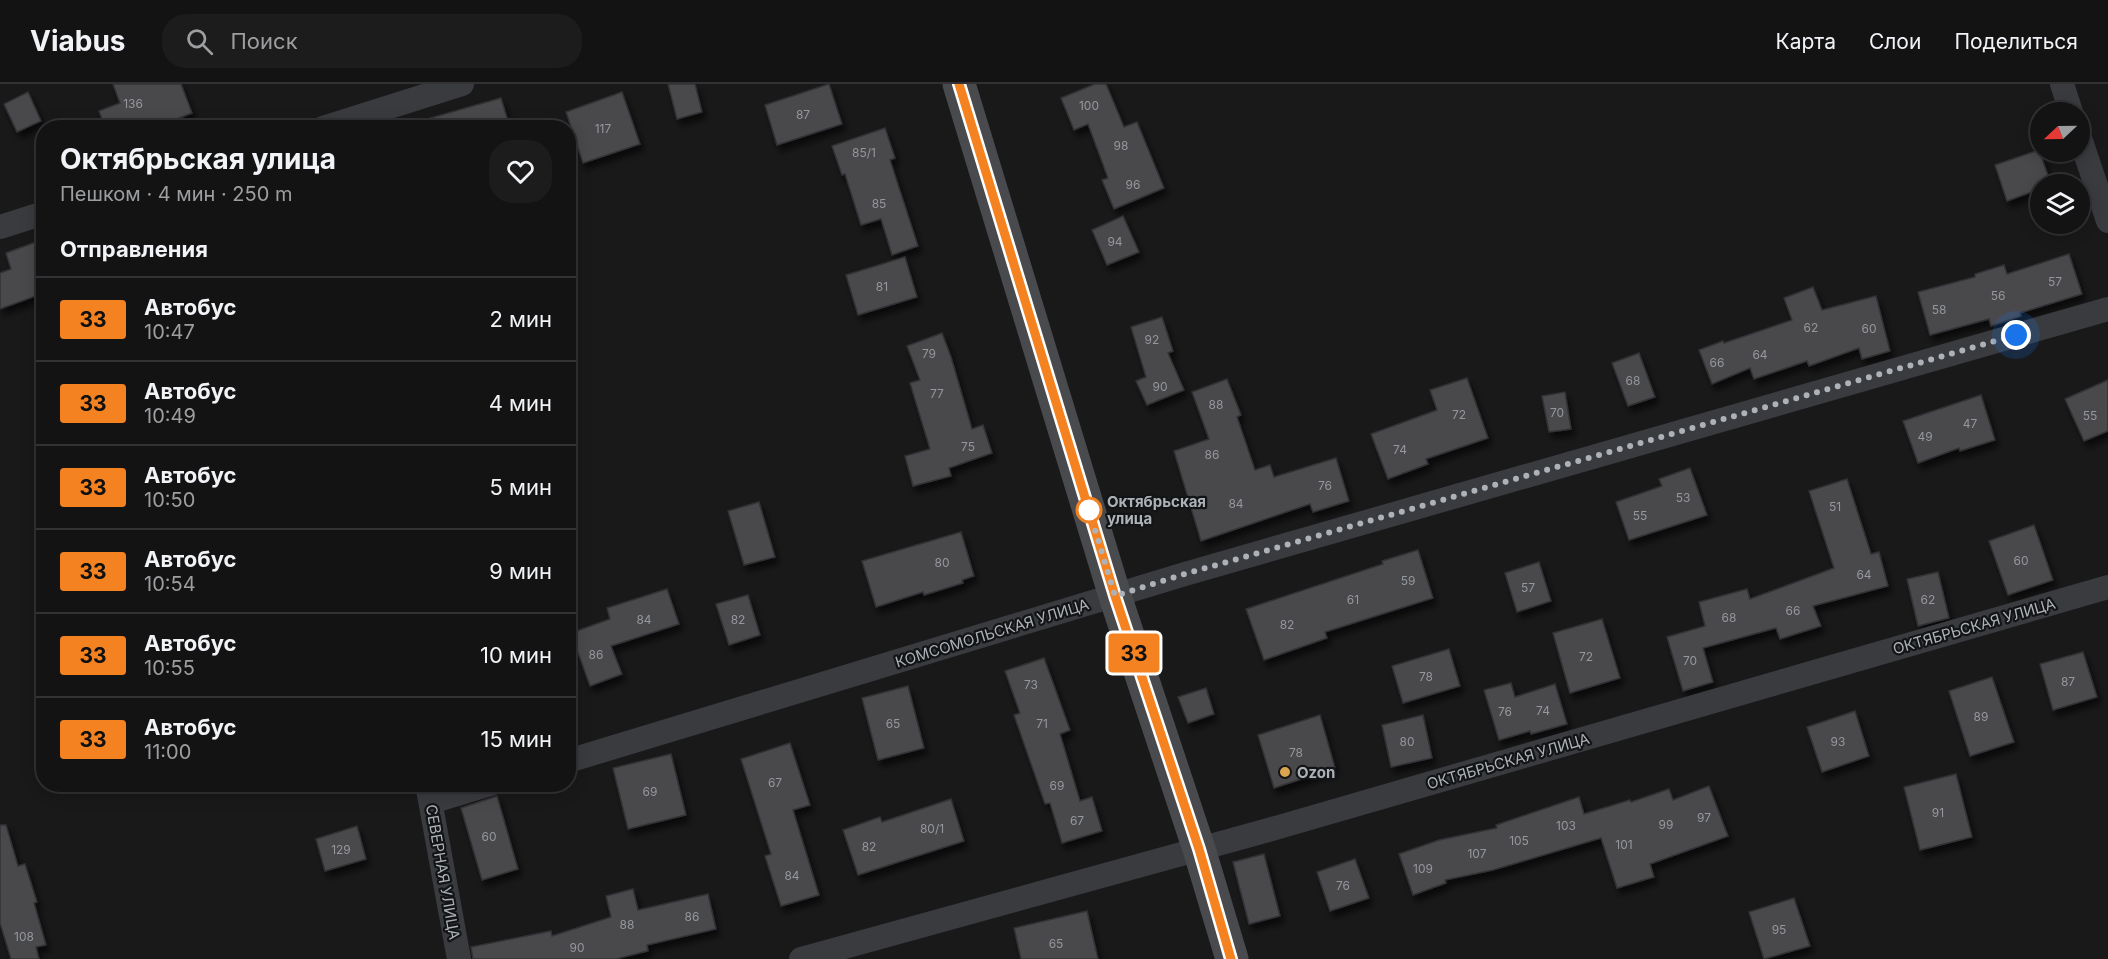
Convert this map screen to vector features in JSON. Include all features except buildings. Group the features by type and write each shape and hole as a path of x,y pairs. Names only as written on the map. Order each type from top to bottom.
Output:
{"main road":[{"path":"959,84 1115,596 1199,849 1232,959"}],"street":[{"path":"348,120 462,84"},
{"path":"2062,84 2068,102"},
{"path":"2088,162 2108,221"},
{"path":"0,227 36,216"},
{"name":"КОМСОМОЛЬСКАЯ УЛИЦА","path":"576,759 1185,574 2108,309"},
{"name":"ОКТЯБРЬСКАЯ УЛИЦА","path":"801,959 1314,818 2108,587"},
{"name":"СЕВЕРНАЯ УЛИЦА","path":"429,793 459,959"}],"bus line":[{"name":"33","path":"959,84 1115,596 1199,849 1231,959"}],"place":[{"name":"Октябрьская улица","path":"1089,510"},
{"name":"Ozon","path":"1285,772"}],"route":[{"path":"1089,510 1115,596 2016,335"}]}
